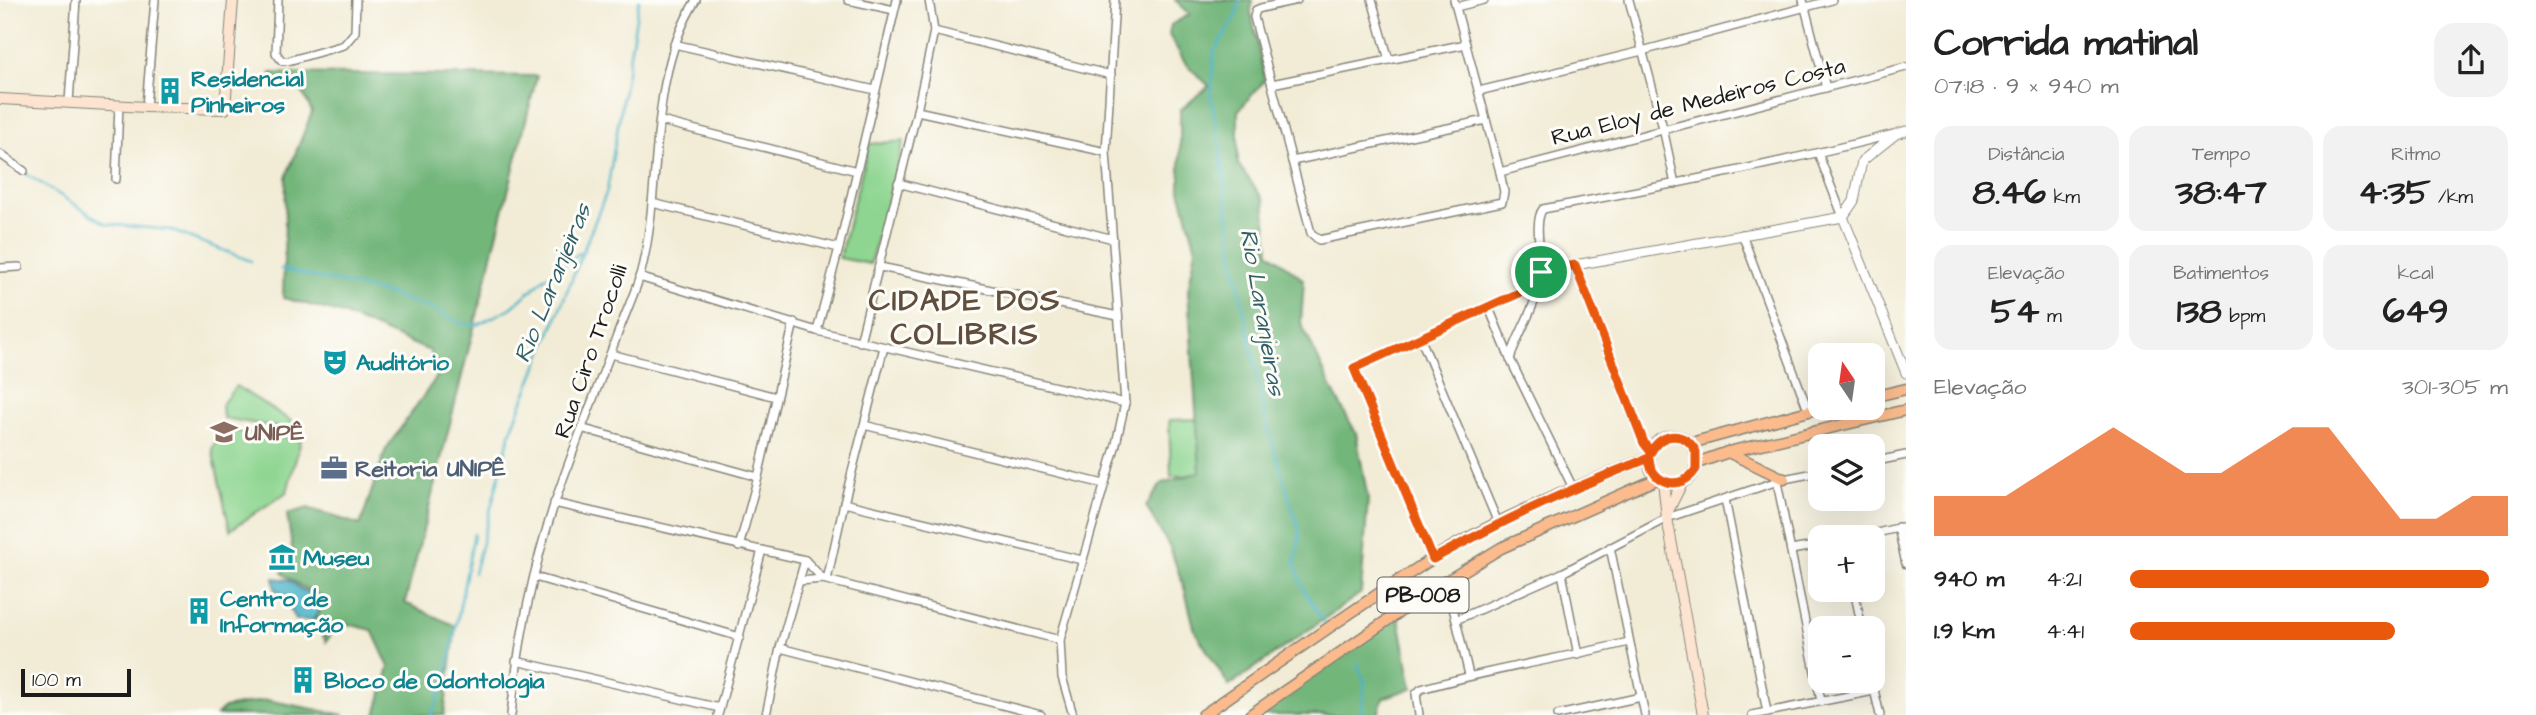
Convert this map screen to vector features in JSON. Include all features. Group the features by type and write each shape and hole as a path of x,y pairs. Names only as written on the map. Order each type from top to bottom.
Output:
{"main road":[{"path":"0,99 146,107 225,108 233,0"},
{"path":"1885,394 1906,389"},
{"path":"1691,443 1808,410"},
{"path":"1697,463 1728,452 1906,410"},
{"path":"1679,436 1691,443 1696,452 1697,463 1693,474 1683,481 1671,483 1661,480 1651,469 1650,455 1654,445 1665,437 1679,436"},
{"path":"1728,452 1781,481"},
{"name":"PB-008","path":"1203,715 1433,559 1499,523 1650,455"},
{"path":"1661,480 1703,715"},
{"name":"PB-008","path":"1250,715 1446,581 1501,548 1661,480"},
{"path":"1667,518 1683,481"}],"street":[{"path":"69,102 76,0"},
{"path":"146,107 155,0"},
{"path":"278,0 275,46 278,58 288,61 344,45 355,32 356,0"},
{"name":"Rua Ciro Trocolli","path":"511,715 516,661 534,577 554,503 639,277 652,203 666,75 674,44 696,0"},
{"path":"848,0 894,10"},
{"path":"817,331 858,171 897,0"},
{"path":"860,342 934,31 929,0"},
{"path":"1073,715 1062,677 1060,640 1125,403 1106,152 1115,0"},
{"path":"1297,0 1261,8 1256,10 1254,17 1311,233 1320,240 1502,202 1504,192 1500,172 1455,4 1484,0"},
{"path":"1372,0 1389,60"},
{"path":"1629,0 1675,184"},
{"path":"1479,91 1642,51 1803,4 1832,0"},
{"path":"1803,4 1826,88"},
{"path":"934,31 1111,75"},
{"path":"674,44 875,90"},
{"path":"1272,84 1466,44"},
{"name":"Rua Eloy de Medeiros Costa","path":"1500,172 1663,128 1768,105 1906,67"},
{"path":"116,179 119,105"},
{"path":"917,111 1106,152"},
{"path":"1292,161 1486,120"},
{"path":"661,121 858,171"},
{"path":"1510,359 1516,339 1536,301 1541,272 1538,217 1543,209 1675,184 1906,131"},
{"path":"1541,272 1843,217 1854,201 1862,161 1896,134"},
{"path":"1818,153 1906,373"},
{"path":"0,154 24,171"},
{"path":"898,183 1113,239"},
{"path":"652,203 839,248"},
{"path":"1742,234 1808,410"},
{"path":"1575,265 1650,455"},
{"path":"0,268 19,267"},
{"path":"880,267 1118,316"},
{"path":"639,277 817,331 1125,403"},
{"path":"1433,559 1354,368 1539,284"},
{"path":"1489,308 1510,359 1573,488"},
{"path":"739,547 794,322"},
{"path":"1420,337 1499,523"},
{"path":"825,580 884,347"},
{"path":"611,354 776,397"},
{"path":"863,425 1104,484"},
{"path":"583,429 758,477"},
{"path":"1885,459 1906,455"},
{"path":"1456,620 1562,573 1667,518 1808,475"},
{"path":"1781,481 1791,550 1821,701"},
{"path":"1724,499 1767,712"},
{"path":"554,503 805,560 825,580"},
{"path":"844,503 1082,560"},
{"path":"1885,530 1902,526 1906,564"},
{"path":"1610,547 1645,715"},
{"path":"1791,550 1808,547"},
{"path":"516,661 719,711 762,550"},
{"path":"766,715 780,648 805,560"},
{"path":"1562,573 1578,655"},
{"path":"534,577 740,637"},
{"path":"799,581 825,580 1060,640"},
{"path":"1446,581 1469,675"},
{"path":"1419,715 1416,694 1421,689 1469,675 1578,655 1629,642"},
{"path":"780,648 1041,715"},
{"path":"1752,715 1863,693"},
{"path":"1874,693 1880,715"},
{"path":"1558,715 1641,697"}],"green space":[{"path":"1175,0 1252,0 1251,12 1265,80 1238,111 1238,164 1264,200 1269,252 1304,280 1301,323 1356,433 1368,499 1361,593 1229,686 1195,631 1170,548 1146,506 1162,483 1200,472 1188,290 1196,249 1180,190 1180,110 1209,86 1186,64 1169,35 1171,25 1190,14"},
{"path":"271,73 537,76 405,603 456,626 444,715 376,715 389,667 372,630 339,622 326,642 315,620 328,599 302,587 282,573 293,554 287,514 308,508 360,525 386,449 438,375 430,351 340,313 283,298 286,177 312,112 298,83 270,82"},
{"path":"904,141 870,264 839,258 869,144"},
{"path":"236,386 299,426 297,431 223,418 222,404"},
{"path":"1201,419 1203,475 1171,476 1169,420"},
{"path":"221,429 301,440 287,492 230,530 212,449"},
{"path":"1398,613 1412,688 1383,698 1378,715 1254,715"},
{"path":"267,700 344,715 217,715 224,708"}],"water":[{"path":"274,578 289,580 302,590 326,599 313,620 296,620 283,594 275,590"}],"waterway":[{"name":"Rio Laranjeiras","path":"474,573 511,431 607,191 639,0"},
{"name":"Rio Laranjeiras","path":"1240,0 1236,17 1214,52 1211,97 1235,267 1266,422 1300,533 1295,565 1305,592 1325,624"},
{"path":"23,172 106,224 170,230 251,261"},
{"path":"281,269 389,294 435,310 461,324 477,325 511,308 545,278 581,252"},
{"path":"431,715 445,683 474,534"},
{"name":"Rio Laranjeiras","path":"1357,663 1365,683 1361,715"}],"place":[{"name":"Residencial Pinheiros","path":"170,91"},
{"name":"Auditório","path":"335,362"},
{"name":"UNIPÊ","path":"224,432"},
{"name":"Reitoria UNIPÊ","path":"334,468"},
{"name":"Museu","path":"282,557"},
{"name":"Centro de Informação","path":"199,611"},
{"name":"Bloco de Odontologia","path":"303,680"}],"district":[{"name":"CIDADE DOS COLIBRIS","path":"965,317"}],"route":[{"path":"1575,265 1644,443 1651,452 1654,445 1665,437 1679,436 1685,439 1696,452 1696,469 1683,481 1671,483 1654,474 1649,458 1573,488 1499,523 1433,559 1354,368 1539,284 1541,272 1575,265"}]}
